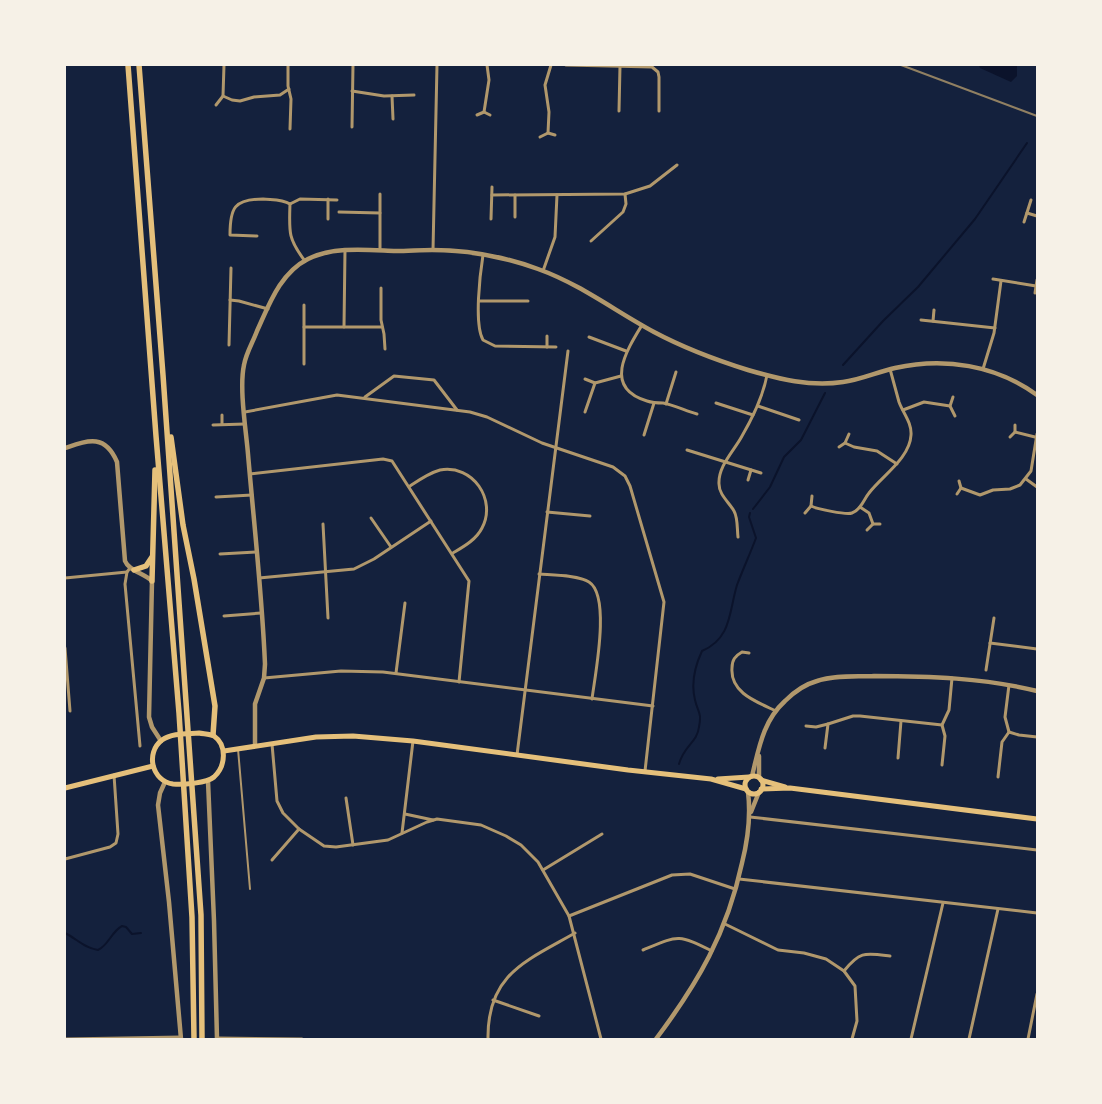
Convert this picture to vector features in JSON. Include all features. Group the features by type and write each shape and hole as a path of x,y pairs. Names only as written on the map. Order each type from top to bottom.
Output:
{"highway":[{"path":"128,65 178,703 192,917 194,1039"},
{"path":"139,65 201,915 202,1039"},
{"path":"163,375 183,525 215,706 213,735"},
{"path":"152,581 156,436"},
{"path":"131,570 146,566 153,555"}],"main road":[{"path":"199,733 213,735 219,741 224,751 223,761 218,773 205,781 174,784 165,782 158,776 153,766 152,756 161,741 171,735 199,733"},
{"path":"224,751 316,737 353,736 413,741 715,779 751,776 790,788"},
{"path":"65,788 153,766"},
{"path":"747,790 745,782 751,776"},
{"path":"760,778 762,783 760,790"},
{"path":"715,779 756,793 760,790 790,788 1037,819"}],"street":[{"path":"216,105 223,96 224,65"},
{"path":"288,65 291,99 290,130"},
{"path":"352,127 353,65"},
{"path":"433,250 437,65"},
{"path":"484,112 489,80 488,65"},
{"path":"548,133 549,112 545,85 551,65"},
{"path":"566,65 652,67 658,72 660,80 659,111"},
{"path":"620,66 620,111"},
{"path":"223,96 240,101 254,97 280,95 289,89"},
{"path":"352,91 392,96 414,95"},
{"path":"392,96 392,119"},
{"path":"477,115 484,112 490,115"},
{"path":"540,137 548,133 555,135"},
{"path":"492,194 625,194 650,186 677,165"},
{"path":"492,187 492,219"},
{"path":"380,194 380,250"},
{"path":"590,241 623,212 626,204 625,194"},
{"path":"515,195 515,217"},
{"path":"543,271 555,237 557,195"},
{"path":"257,236 230,235 231,215 238,204 244,200 251,199 278,200 290,204"},
{"path":"290,204 298,199 337,200"},
{"path":"328,200 328,219"},
{"path":"1024,222 1031,200"},
{"path":"290,204 289,230 291,240 305,261"},
{"path":"339,212 380,212"},
{"path":"1027,213 1037,216"},
{"path":"344,250 344,327"},
{"path":"255,746 254,707 264,678 266,664 245,412 244,364 268,309 284,279 293,269 305,261 321,254 344,250 433,250 512,260 543,271 580,289 666,338 710,356 794,382 847,382 890,369 914,364 942,362 982,369 1016,382 1037,395"},
{"path":"482,255 479,282 479,332 483,340 498,347 556,347"},
{"path":"229,346 230,268"},
{"path":"993,280 1036,286"},
{"path":"982,369 995,328 1001,280"},
{"path":"1035,293 1037,280"},
{"path":"381,288 381,320 384,334 384,349"},
{"path":"230,300 268,309"},
{"path":"479,301 528,301"},
{"path":"304,305 304,364"},
{"path":"933,320 934,310"},
{"path":"921,320 995,328"},
{"path":"642,325 626,351 622,364 621,376 625,385 641,399 666,404 697,414"},
{"path":"304,327 382,327"},
{"path":"547,336 547,347"},
{"path":"589,337 626,351"},
{"path":"517,755 568,351"},
{"path":"811,506 849,514 856,511 870,491 897,464 908,448 911,438 910,427 902,410 890,369"},
{"path":"666,404 676,372"},
{"path":"738,537 735,514 721,493 719,486 721,473 758,406 767,375"},
{"path":"365,398 394,376 431,379 438,383 457,410"},
{"path":"585,379 595,383 621,376"},
{"path":"585,412 595,383"},
{"path":"245,412 332,396 365,398 457,410 487,417 537,441 613,467 625,476 630,486 664,602 645,771"},
{"path":"953,397 950,406 955,416"},
{"path":"902,410 924,402 950,406"},
{"path":"644,435 654,403"},
{"path":"716,403 753,415"},
{"path":"758,406 799,420"},
{"path":"222,415 222,424"},
{"path":"213,424 246,424"},
{"path":"1010,437 1015,432 1015,424"},
{"path":"959,481 961,488 974,494 983,494 993,490 1014,488 1026,479 1031,471 1036,435 1015,432"},
{"path":"839,448 845,443 850,434"},
{"path":"65,448 86,441 96,441 105,444 112,451 117,462 125,561 131,570"},
{"path":"845,443 854,447 877,451 897,464"},
{"path":"688,450 761,473"},
{"path":"250,474 387,459 394,463 468,577 470,583 459,682"},
{"path":"410,486 435,472 450,470 467,475 482,490 486,499 487,512 482,528 476,537 453,554"},
{"path":"748,480 751,470"},
{"path":"1026,479 1037,487"},
{"path":"957,494 961,488"},
{"path":"216,498 252,495"},
{"path":"805,513 811,506 812,496"},
{"path":"860,507 869,513 873,524"},
{"path":"547,512 590,516"},
{"path":"371,518 391,548"},
{"path":"258,578 354,570 368,563 431,521"},
{"path":"323,524 328,618"},
{"path":"867,530 873,524 880,524"},
{"path":"220,554 256,552"},
{"path":"131,570 126,584 140,746"},
{"path":"65,578 131,570 144,575 152,581 149,716 152,727 161,741"},
{"path":"539,574 581,578 589,581 596,589 601,618 592,699"},
{"path":"396,673 405,604"},
{"path":"224,616 261,613"},
{"path":"986,670 994,618"},
{"path":"990,643 1037,649"},
{"path":"65,648 70,711"},
{"path":"749,653 742,652 734,659 732,680 749,698 776,711"},
{"path":"264,678 341,671 396,673 653,706"},
{"path":"751,776 764,730 776,711 798,691 811,683 825,679 870,676 952,678 1009,685 1037,691"},
{"path":"942,765 945,736 942,725 948,710 952,678"},
{"path":"998,777 1002,742 1009,732 1005,717 1009,685"},
{"path":"806,726 816,727 856,716 942,725"},
{"path":"898,758 901,721"},
{"path":"825,748 828,724"},
{"path":"1009,732 1037,737"},
{"path":"402,833 413,741"},
{"path":"272,744 278,804 283,813 299,829 324,846 353,845 388,840 433,820"},
{"path":"759,748 760,778"},
{"path":"65,859 110,847 116,843 118,834 114,775"},
{"path":"205,781 214,921 217,1038 302,1039"},
{"path":"65,1039 181,1038 158,805 160,793 165,782"},
{"path":"747,790 750,815"},
{"path":"656,1039 688,995 713,952 725,924 739,879 750,815 760,790"},
{"path":"346,798 353,845"},
{"path":"404,814 433,820 472,823 488,828 506,836 534,857 569,916 601,1039"},
{"path":"750,815 1037,850"},
{"path":"272,860 299,829"},
{"path":"543,870 602,834"},
{"path":"569,916 672,874 690,874 736,889"},
{"path":"739,879 1037,913"},
{"path":"911,1039 943,903"},
{"path":"969,1039 998,909"},
{"path":"725,924 778,950 804,953 826,959 844,971 856,986 857,1021 852,1039"},
{"path":"488,1039 488,1022 493,1000 504,980 517,967 574,933"},
{"path":"643,950 670,939 678,938 686,939 713,952"},
{"path":"844,971 853,960 864,954 890,956"},
{"path":"1028,1039 1037,994"},
{"path":"493,1000 539,1016"}],"lane":[{"path":"238,749 250,889"}],"water":[{"path":"979,65 1017,65 1017,76 1011,82 980,68"}],"waterway":[{"path":"843,365 883,321 918,287 975,219 1027,143"},
{"path":"753,509 770,487 784,457 801,440 825,393"},
{"path":"679,764 684,752 696,737 700,722 693,688 697,663 702,651 719,639 728,623 737,585 756,538 749,517 750,513"},
{"path":"65,933 85,945 98,950 122,926 126,927 132,934 141,933"}],"railway":[{"path":"901,65 1037,116"}]}
